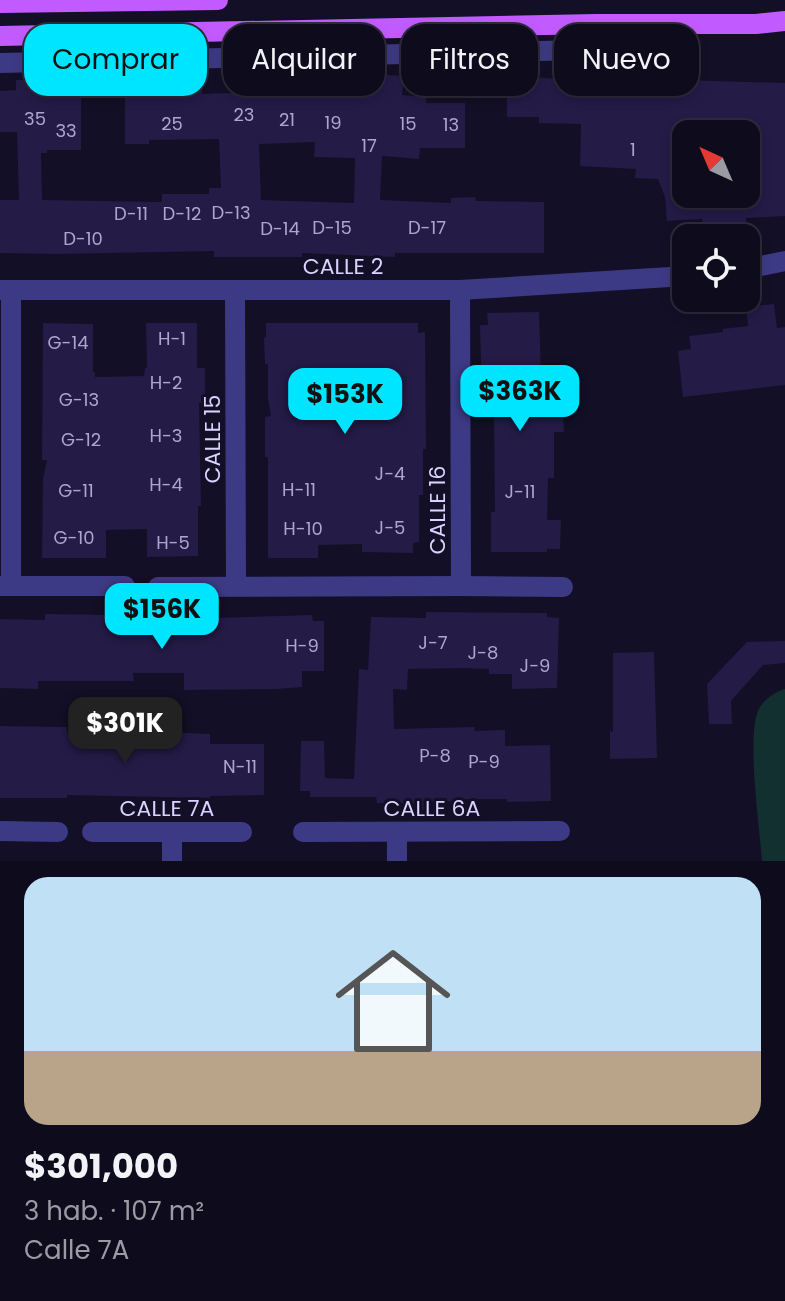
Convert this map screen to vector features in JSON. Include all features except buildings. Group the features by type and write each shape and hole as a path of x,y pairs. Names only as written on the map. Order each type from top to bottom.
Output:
{"main road":[{"path":"0,3 218,0"},
{"path":"699,24 785,21"},
{"path":"0,36 554,25"}],"street":[{"path":"0,63 554,51"},
{"path":"760,266 785,261"},
{"name":"CALLE 2","path":"6,290 460,290 672,277"},
{"path":"6,290 6,586 125,586"},
{"name":"CALLE 16","path":"460,290 461,586"},
{"name":"CALLE 15","path":"235,291 236,586"},
{"path":"158,587 563,587"},
{"path":"0,831 58,832"},
{"name":"CALLE 6A","path":"303,832 560,831"},
{"name":"CALLE 7A","path":"92,832 242,832"},
{"path":"172,832 172,861"},
{"path":"397,832 397,861"}],"green space":[{"path":"785,689 785,861 762,861 754,757 756,719 765,701"}]}
